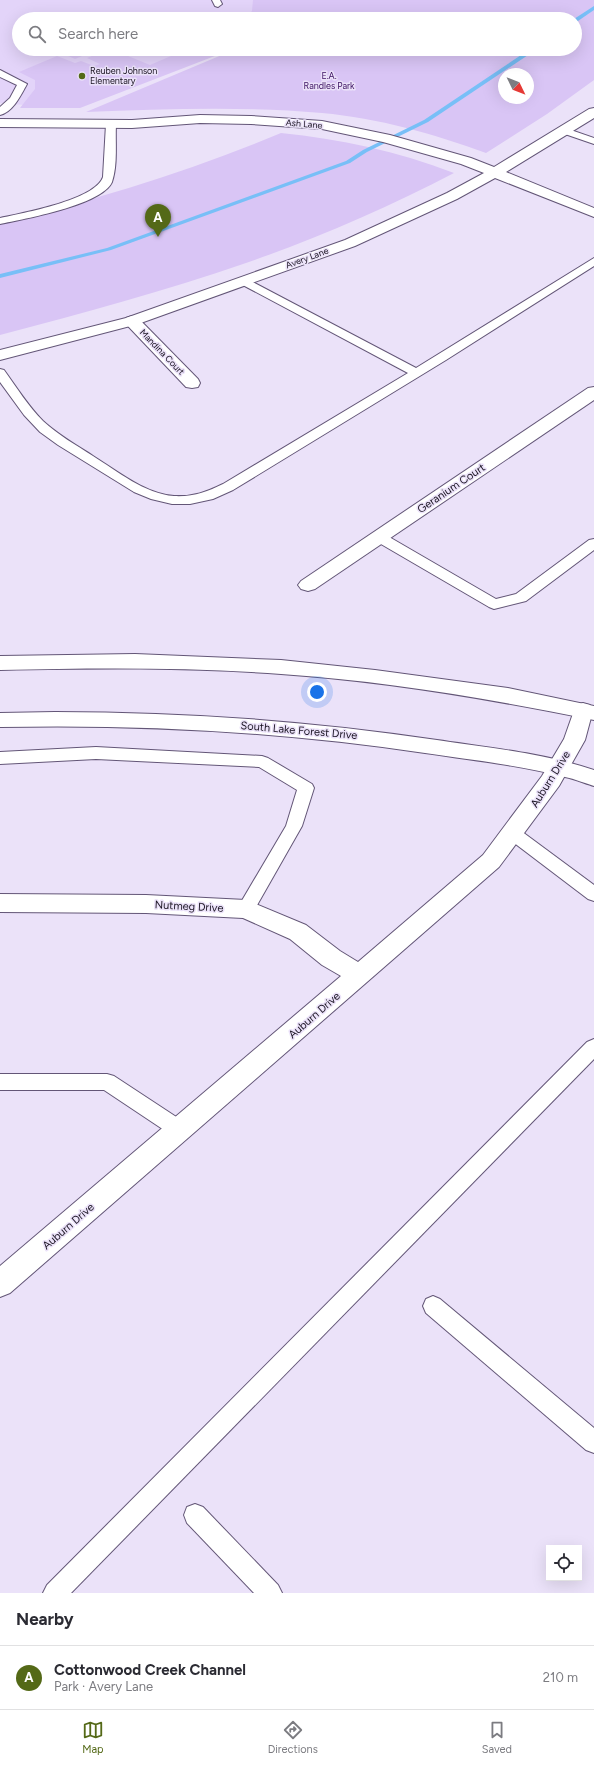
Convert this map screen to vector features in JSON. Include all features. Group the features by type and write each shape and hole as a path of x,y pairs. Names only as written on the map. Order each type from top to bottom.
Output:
{"street":[{"name":"Avery Lane","path":"0,355 132,321 350,242 452,196 496,172 594,112"},
{"name":"Ash Lane","path":"0,122 111,124 200,119 251,120 322,125 385,138 466,161 594,213"},
{"name":"Mandina Court","path":"132,321 192,383"},
{"name":"Geranium Court","path":"308,585 594,392"},
{"path":"0,663 136,661 281,667 375,677 508,695 589,712"},
{"name":"Auburn Drive","path":"0,1284 491,861 551,780 589,712"},
{"name":"South Lake Forest Drive","path":"0,720 116,719 198,722 314,730 384,739 557,767 594,778"},
{"name":"Nutmeg Drive","path":"0,903 146,904 246,909 298,932 331,958 360,975"}],"lane":[{"path":"0,73 22,84 14,99 0,112"},
{"path":"0,221 77,201 99,191 106,183 110,157 111,124"},
{"path":"565,131 594,141"},
{"path":"0,373 37,423 51,435 113,474 142,490 163,499 187,501 205,499 218,493 594,261"},
{"path":"243,281 415,372"},
{"path":"379,537 494,604 521,598 594,543"},
{"path":"0,758 96,753 262,762 306,788 294,826 246,909"},
{"path":"511,832 594,894"},
{"path":"55,1593 594,1047"},
{"path":"0,1082 107,1082 180,1130"},
{"path":"433,1306 594,1442"},
{"path":"195,1515 270,1593"}],"shaded area":[{"name":"Reuben Johnson Elementary","path":"0,0 259,0 260,12 12,12 12,56 209,56 36,106 0,103"}],"green space":[{"name":"E.A. Randles Park","path":"253,0 594,0 594,80 547,114 486,153 426,133 343,115 263,109 175,109 86,112 219,56 582,56 582,12 251,12"},
{"path":"57,56 75,63 81,61 94,66 100,64 87,58 92,56 128,56 150,65 171,56 215,56 80,108 20,108 35,89 35,80 19,72"},
{"path":"68,56 82,56 75,59"},
{"path":"281,133 347,142 411,158 454,173 352,222 246,263 93,310 0,335 0,223 72,205 142,184 212,160"}],"waterway":[{"path":"582,16 594,8"},
{"path":"0,276 109,249 348,162 365,151 426,121 524,56"}],"place":[{"name":"Reuben Johnson Elementary","path":"82,76"},
{"name":"Cottonwood Creek Channel","path":"158,237"}]}
